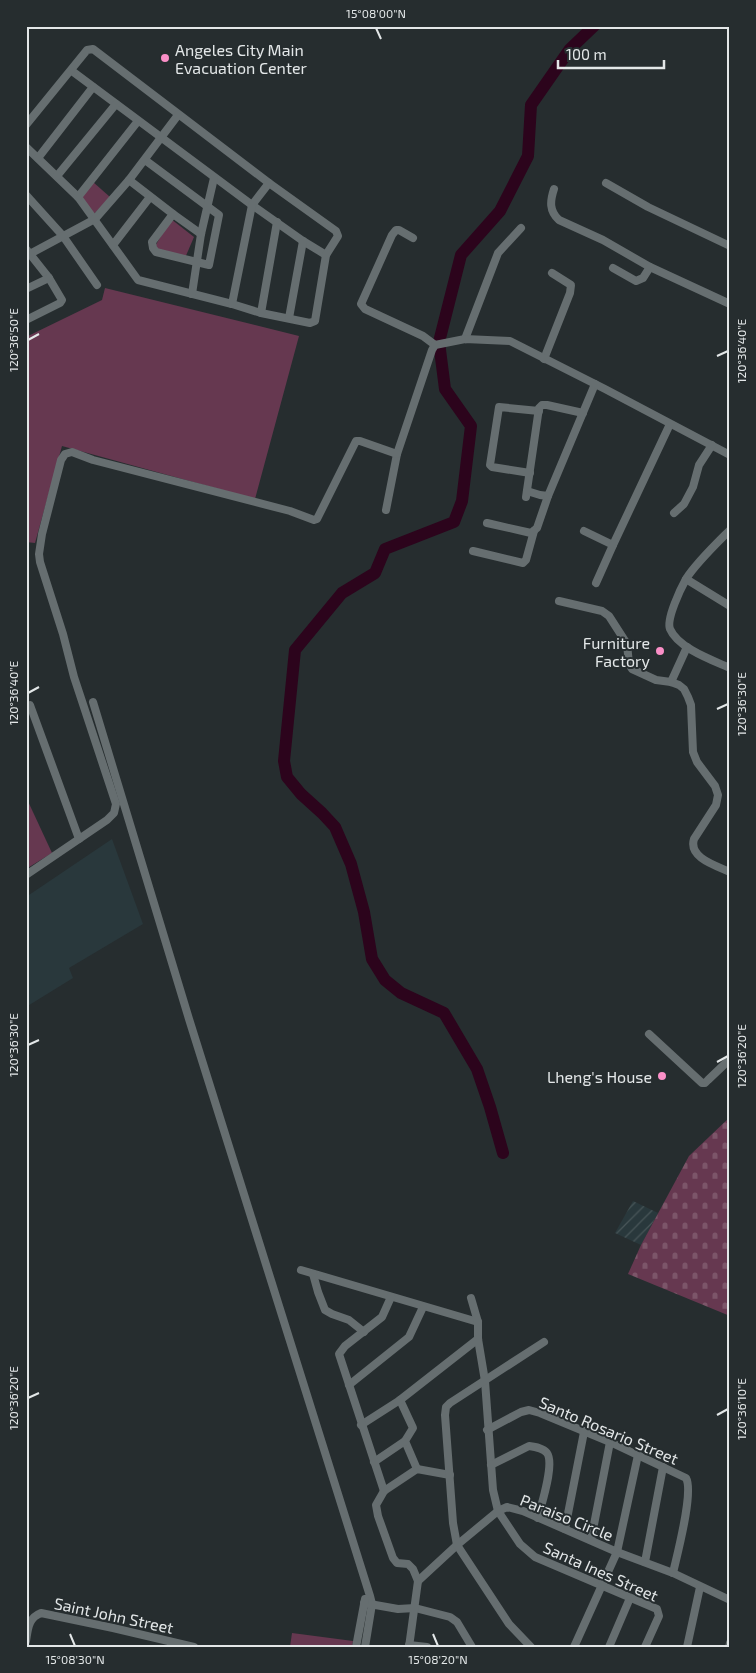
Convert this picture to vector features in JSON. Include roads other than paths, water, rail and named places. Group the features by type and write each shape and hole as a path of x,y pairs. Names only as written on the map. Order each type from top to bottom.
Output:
{"street":[{"path":"26,125 88,50 93,49 269,183 336,231 338,236 326,255 315,320 310,323 260,313 138,280 78,197 26,147"},
{"path":"72,71 214,178 303,242 326,255"},
{"path":"38,158 93,87"},
{"path":"57,176 116,104"},
{"path":"26,320 62,302 49,278 28,253 95,219 145,160 178,114"},
{"path":"78,197 138,121"},
{"path":"145,160 218,214 220,218 210,263 207,265 196,263 156,252 152,242 173,214"},
{"path":"192,294 201,234 214,178"},
{"path":"129,180 201,234"},
{"path":"232,304 252,205 269,183"},
{"path":"606,183 648,207 730,246"},
{"path":"554,189 551,196 551,209 553,215 559,220 603,240 650,267 730,304"},
{"path":"26,195 64,236 97,285"},
{"path":"113,244 150,197"},
{"path":"260,313 277,222"},
{"path":"465,339 498,253 521,228"},
{"path":"413,238 399,230 396,230 392,235 362,304 365,309 439,344"},
{"path":"289,318 303,242"},
{"path":"613,268 636,280 643,278 650,267"},
{"path":"544,359 570,293 571,285 552,273"},
{"path":"26,290 49,278"},
{"path":"386,510 397,454 432,350 439,344 465,339 510,341 730,455"},
{"path":"473,551 523,563 526,560 534,531 537,528 548,496 595,384"},
{"path":"548,496 527,494 539,411 542,405 547,405 582,413"},
{"path":"530,473 492,468 490,464 499,407 539,411"},
{"path":"596,582 670,424"},
{"path":"26,875 108,820 114,813 116,804 74,677 63,634 42,572 39,554 42,534 61,460 65,454 72,452 93,460 290,511 314,520 317,519 356,441 360,440 397,454"},
{"path":"674,513 684,504 693,487 700,465 712,444"},
{"path":"487,523 528,533 534,531"},
{"path":"584,532 613,545"},
{"path":"728,534 686,579 670,618 669,628 687,647 730,668"},
{"path":"686,579 730,606"},
{"path":"559,601 602,611 609,616 626,644 629,664 632,669 656,680 679,685 684,689 691,705 693,752 697,762 715,786 718,795 716,805 694,839 694,848 700,857 730,872"},
{"path":"671,682 687,647"},
{"path":"93,702 367,1587 368,1604 365,1647"},
{"path":"30,705 79,839"},
{"path":"114,813 126,813"},
{"path":"649,1034 702,1083 705,1083 730,1059"},
{"path":"301,1270 478,1322"},
{"path":"314,1274 325,1310 349,1320 364,1332"},
{"path":"384,1491 340,1360 340,1352 382,1317 391,1297"},
{"name":"Santa Ines Street","path":"471,1298 478,1322 478,1339 485,1381 490,1465 498,1511 520,1544 535,1557 657,1609 659,1613 645,1647"},
{"path":"349,1385 409,1337 423,1306"},
{"path":"362,1425 400,1400 478,1339"},
{"path":"531,1647 509,1624 457,1545 453,1523 445,1415 446,1407 450,1403 544,1342"},
{"path":"374,1462 405,1440 413,1428 400,1400"},
{"name":"Santo Rosario Street","path":"488,1430 514,1415 529,1410 610,1442 686,1478 689,1483 688,1499 673,1573"},
{"path":"565,1529 584,1432"},
{"path":"405,1440 417,1469"},
{"path":"591,1540 610,1442"},
{"path":"490,1465 529,1446 538,1448 548,1454 550,1468 538,1518"},
{"path":"574,1647 617,1552 638,1455"},
{"path":"644,1562 663,1468"},
{"path":"427,1647 409,1646 418,1581 408,1564 397,1563 391,1554 376,1505 384,1491 417,1469 450,1474"},
{"name":"Paraiso Circle","path":"418,1581 457,1545 498,1511 507,1507 523,1511 617,1552 673,1573 730,1600"},
{"path":"687,1647 700,1587"},
{"path":"609,1647 630,1598"},
{"path":"368,1604 398,1609 415,1608 450,1617 456,1622 472,1647"},
{"path":"356,1647 368,1604"},
{"name":"Saint John Street","path":"26,1642 30,1621 34,1616 41,1613 194,1647"}],"waterway":[{"path":"503,1153 477,1069 444,1013 401,993 385,980 372,959 364,912 351,864 335,827 301,794 287,777 284,761 295,650 342,593 375,573 385,549 454,522 462,501 471,426 445,389 439,342 461,255 500,211 528,156 531,105 570,49 594,26"}],"place":[{"name":"Angeles City Main Evacuation Center","path":"165,58"},
{"name":"Furniture Factory","path":"660,651"},
{"name":"Lheng's House","path":"662,1076"}]}
